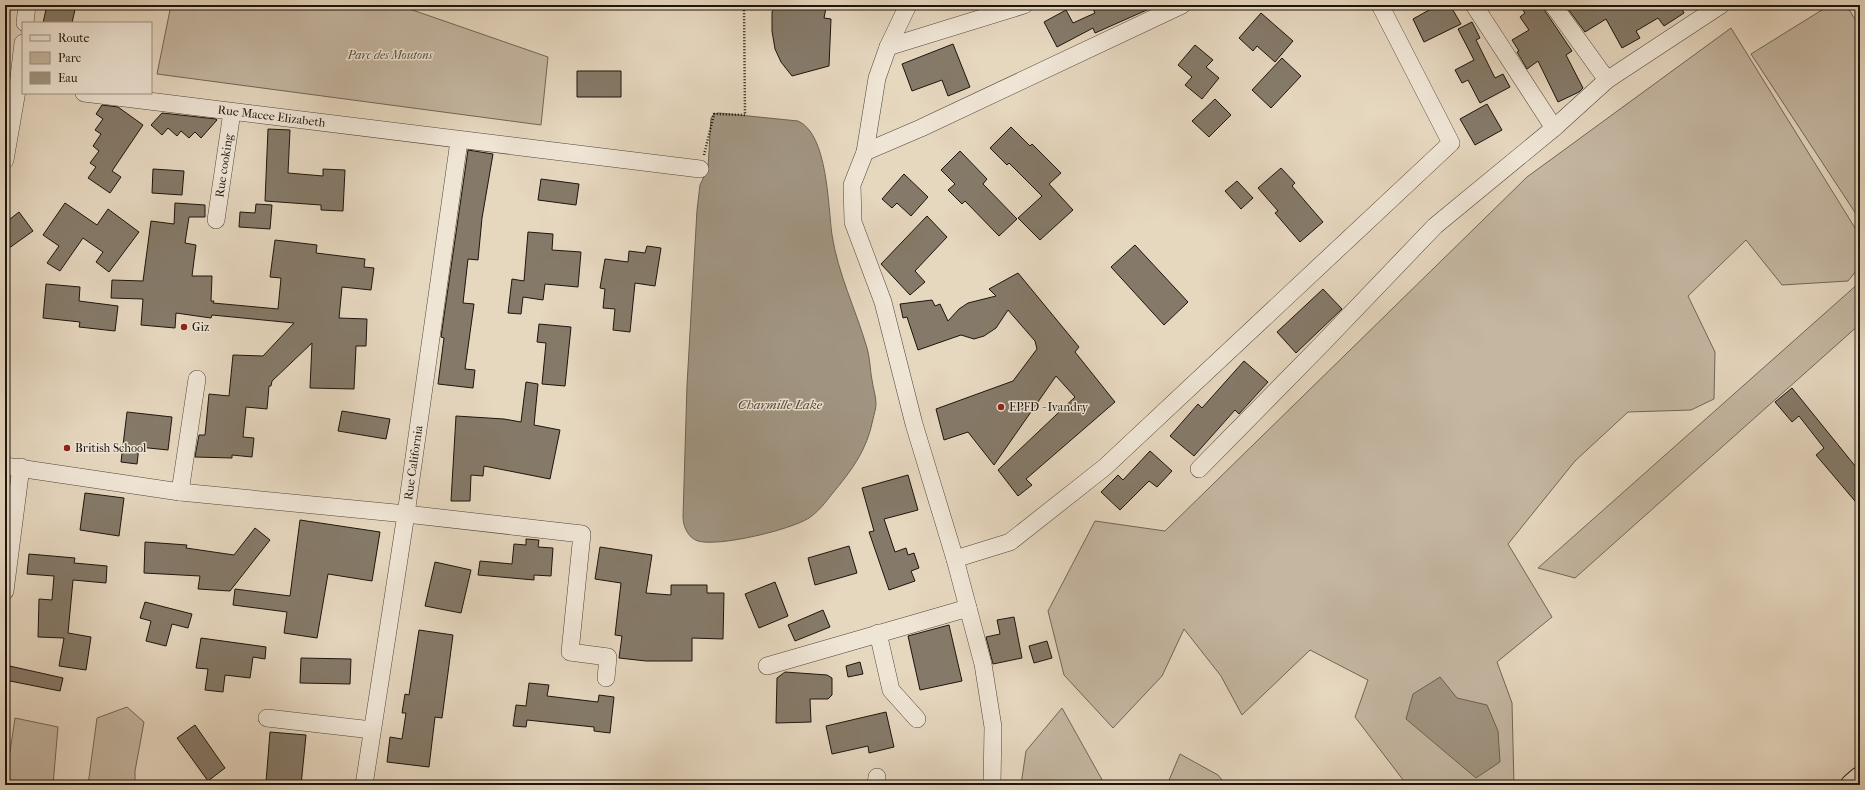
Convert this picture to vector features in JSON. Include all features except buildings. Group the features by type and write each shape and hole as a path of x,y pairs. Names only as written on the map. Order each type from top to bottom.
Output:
{"main road":[{"path":"1852,785 1860,778"}],"street":[{"path":"25,22 27,5"},
{"path":"908,5 888,47 878,78 865,152 852,185 853,222 883,302 914,424 955,559 983,664 993,727 992,785"},
{"path":"888,47 1024,5"},
{"path":"865,152 920,128 1182,5"},
{"path":"955,559 1010,542 1105,468 1451,143 1380,5"},
{"path":"1474,5 1554,128"},
{"path":"1553,5 1607,80"},
{"path":"1199,469 1435,226 1554,128 1607,80 1712,7"},
{"path":"5,160 15,84 22,48"},
{"name":"Rue Macee Elizabeth","path":"92,94 459,141 700,169"},
{"name":"Rue cooking","path":"216,220 232,112"},
{"name":"Rue California","path":"364,785 406,514 459,141"},
{"path":"180,492 197,379"},
{"path":"5,591 13,466 180,492 406,514 582,534 570,652 608,657 606,678"},
{"path":"766,666 878,632 968,608"},
{"path":"878,632 891,690 917,718"},
{"path":"267,718 372,730"}],"path":[{"path":"700,169 714,114 745,115 744,5"}],"green space":[{"name":"Parc des Moutons","path":"171,5 398,5 548,57 541,125 157,74"},
{"path":"1830,5 1846,5 1860,27 1860,220 1751,54"},
{"path":"1731,28 1860,236 1860,266 1848,281 1782,285 1746,240 1688,296 1715,352 1714,399 1691,410 1628,412 1575,461 1508,544 1552,617 1497,662 1512,703 1514,785 1407,785 1355,717 1368,680 1310,650 1242,715 1221,676 1184,629 1162,676 1113,728 1064,675 1048,611 1095,521 1165,531 1527,177"},
{"path":"1860,282 1860,324 1575,578 1538,568"},
{"path":"127,707 144,722 135,771 135,785 88,785 97,718"},
{"path":"1062,708 1105,785 1021,785 1026,751"},
{"path":"15,718 58,727 53,785 5,785"},
{"path":"1180,754 1218,775 1226,785 1167,785"}],"water":[{"name":"Charmille Lake","path":"719,113 798,121 808,128 815,140 821,155 825,172 832,235 838,264 867,348 876,404 867,440 858,459 839,485 812,516 800,523 771,532 737,540 708,542 698,541 691,537 685,528 683,517 687,385 697,210 700,185 708,168 711,118 714,114"},
{"path":"1440,677 1457,698 1487,705 1498,731 1500,762 1476,778 1406,719 1413,694"}],"place":[{"name":"Giz","path":"184,327"},
{"name":"EPFD - Ivandry","path":"1001,407"},
{"name":"British School","path":"67,448"}]}
